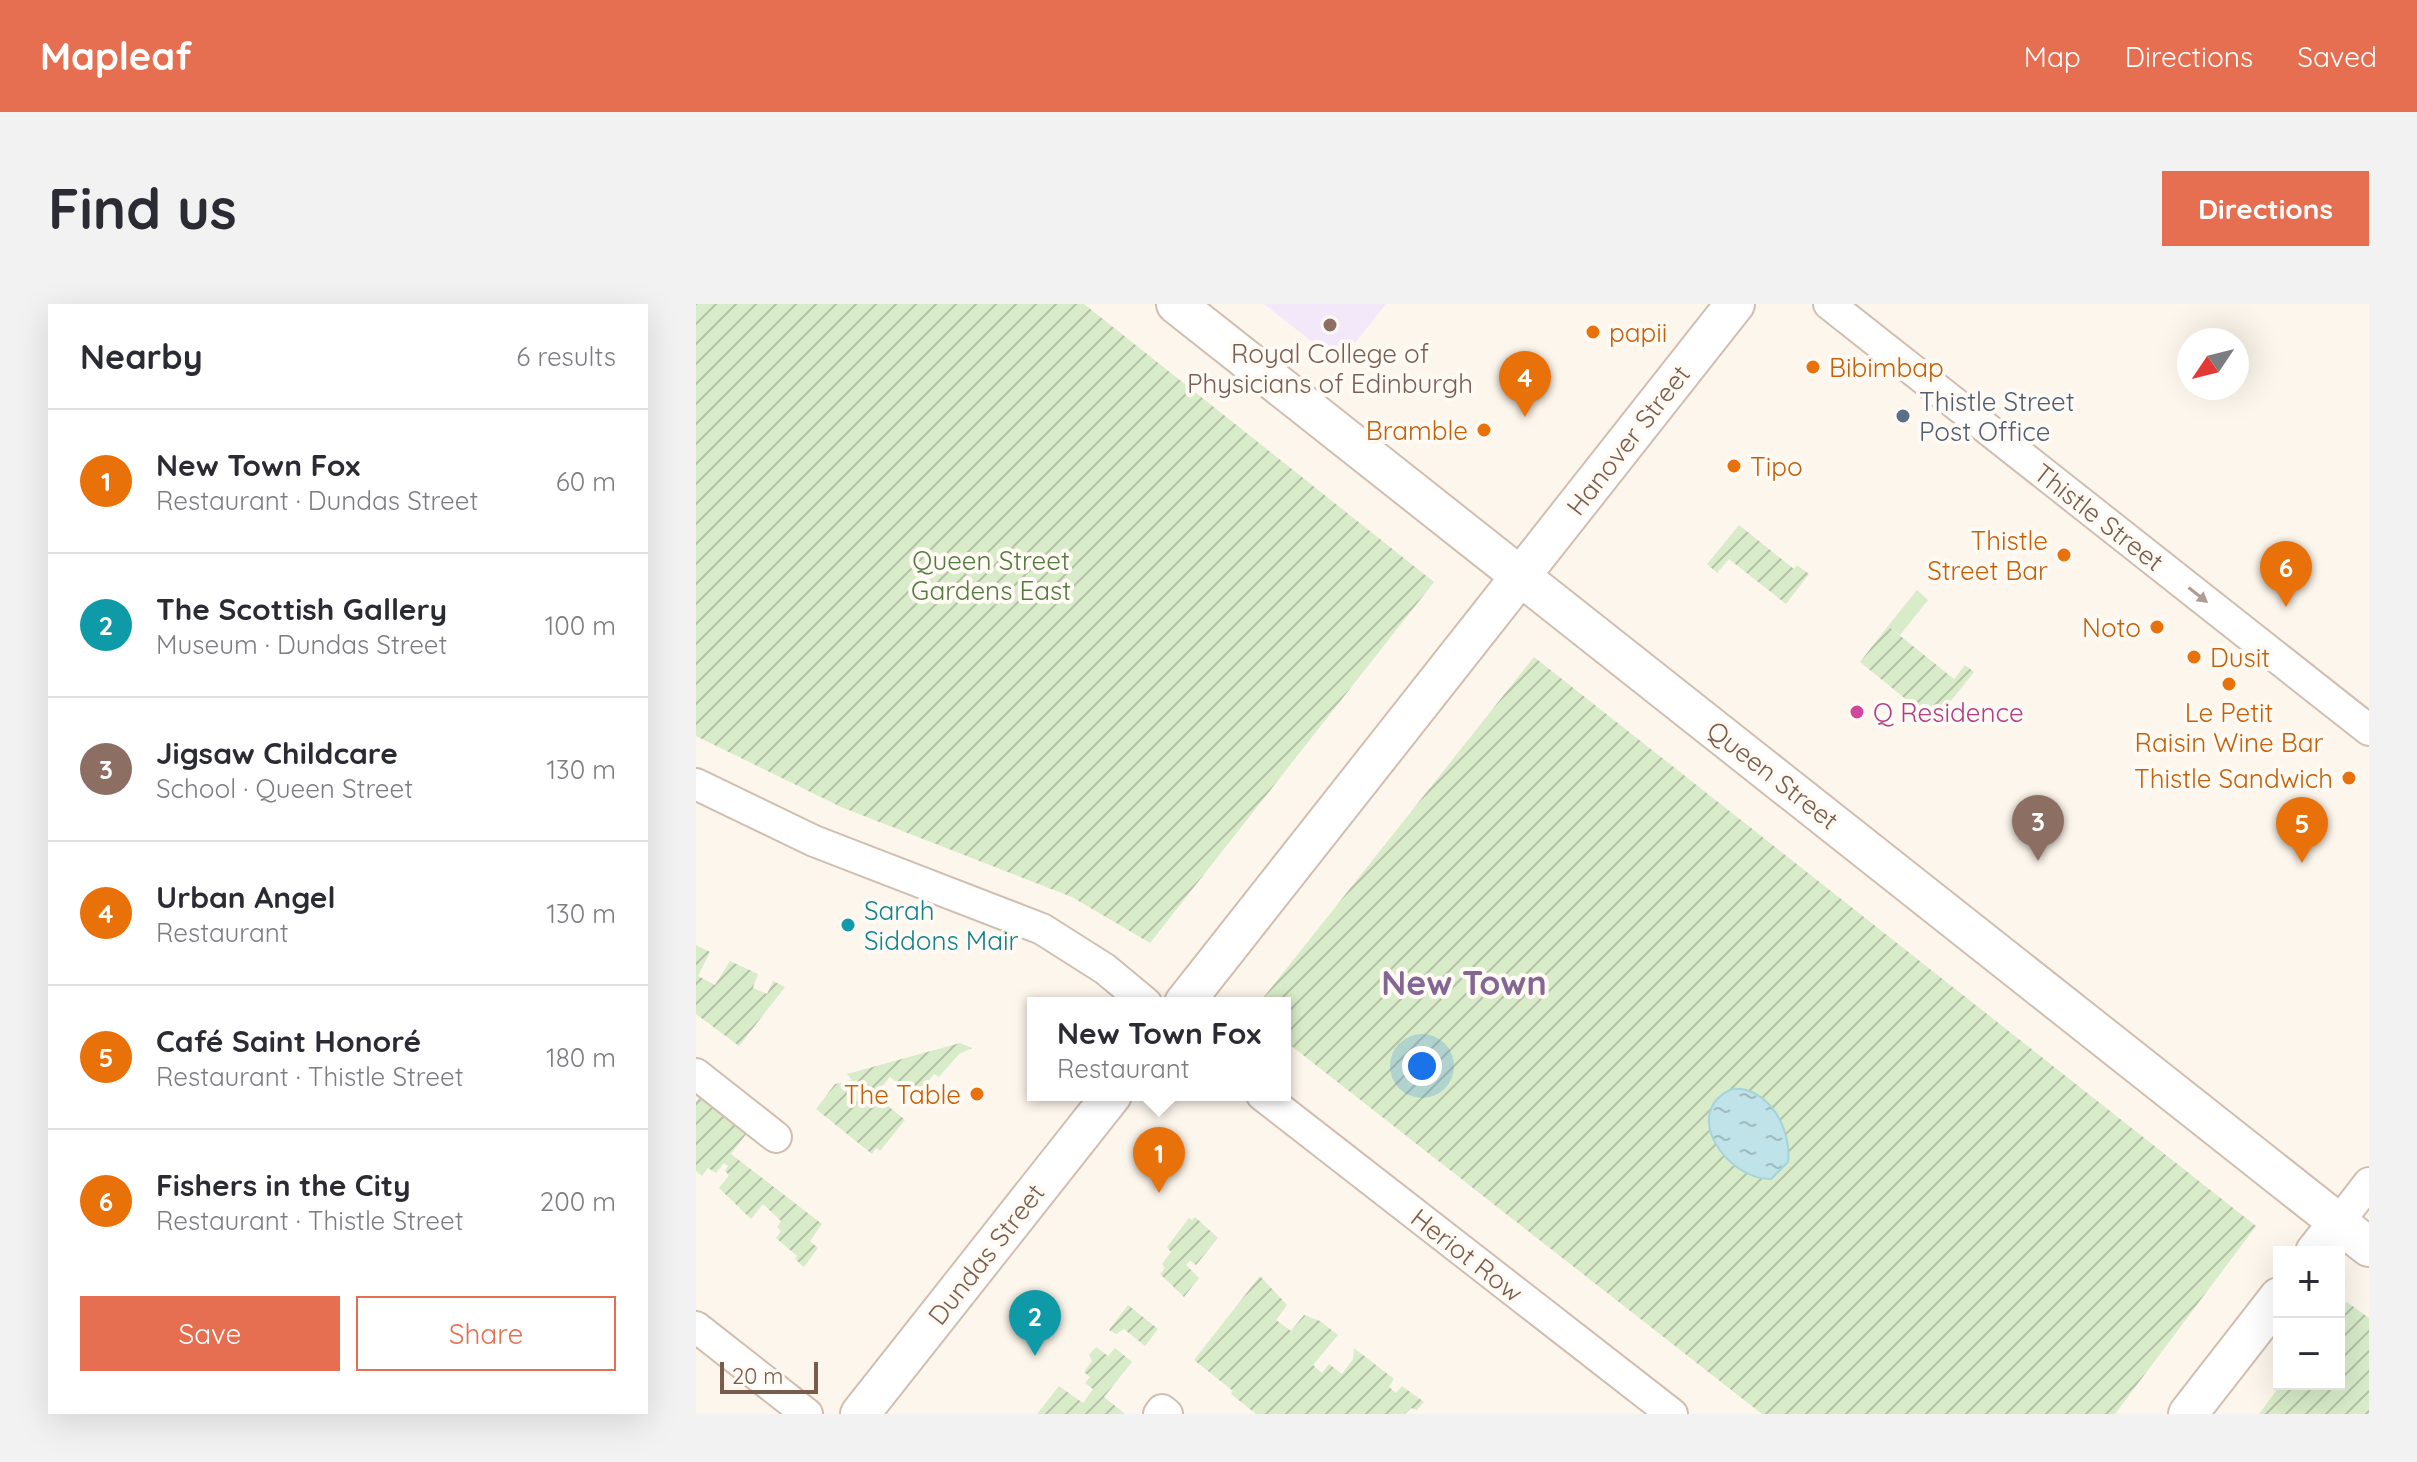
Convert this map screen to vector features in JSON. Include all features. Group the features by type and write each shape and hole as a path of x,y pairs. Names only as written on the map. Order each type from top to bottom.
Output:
{"street":[{"name":"Queen Street","path":"1176,304 2369,1247"},
{"name":"Hanover Street","path":"1521,575 1735,304"},
{"name":"Thistle Street","path":"1829,304 2369,730"},
{"path":"1189,997 1521,575"},
{"path":"696,784 747,811 839,852 1042,929 1105,969 1139,997"},
{"path":"696,1074 776,1137"},
{"name":"Dundas Street","path":"860,1414 1107,1101"},
{"name":"Heriot Row","path":"1270,1101 1672,1414"},
{"path":"2320,1246 2369,1183"},
{"path":"2188,1414 2273,1305"},
{"path":"696,1327 807,1414"},
{"path":"1159,1414 1162,1410 1167,1414"}],"shaded area":[{"name":"Royal College of Physicians of Edinburgh","path":"1264,304 1386,304 1339,363"}],"green space":[{"name":"Queen Street Gardens East","path":"696,304 1084,304 1434,582 1150,943 1072,897 841,807 696,736"},
{"path":"1739,525 1794,569 1797,565 1809,574 1786,604 1729,559 1717,573 1707,564"},
{"path":"1917,590 1928,600 1900,635 1888,626"},
{"path":"1888,626 1954,679 1965,665 1974,672 1934,722 1860,662"},
{"path":"1534,657 2256,1226 2115,1414 1762,1414 1291,1046 1291,997 1264,997"},
{"path":"696,945 710,952 698,976 715,985 730,961 758,974 753,988 767,994 773,981 785,987 739,1046 696,1014"},
{"path":"960,1043 972,1048 959,1054 939,1077 934,1074 925,1085 930,1089 927,1092 919,1086 913,1094 890,1077 875,1095 905,1120 880,1151 876,1148 872,1154 816,1109 835,1084 852,1080 847,1074"},
{"path":"700,1096 747,1133 731,1154 822,1224 810,1241 818,1248 804,1267 795,1259 797,1256 776,1238 781,1231 777,1227 781,1221 763,1204 751,1219 719,1188 729,1175 725,1171 728,1166 724,1163 716,1173 708,1168 702,1176 696,1171 696,1102"},
{"path":"1195,1217 1218,1238 1196,1265 1190,1261 1186,1265 1199,1278 1184,1297 1160,1274 1165,1268 1162,1264 1171,1252 1167,1247 1189,1218 1192,1220"},
{"path":"1260,1276 1287,1305 1276,1320 1291,1331 1304,1315 1320,1321 1338,1335 1313,1365 1322,1373 1329,1364 1342,1374 1353,1359 1354,1348 1394,1379 1389,1387 1396,1393 1402,1386 1424,1402 1417,1410 1411,1408 1405,1414 1256,1414 1194,1360"},
{"path":"2345,1303 2369,1318 2369,1414 2259,1414 2277,1390 2345,1390"},
{"path":"1128,1305 1158,1329 1145,1346 1124,1329 1116,1334 1109,1330"},
{"path":"1096,1347 1108,1356 1115,1348 1132,1362 1104,1397 1125,1414 1037,1414 1059,1386 1083,1403 1093,1389 1085,1383 1090,1377 1084,1372 1092,1361 1089,1355"}],"water":[{"path":"1732,1089 1745,1090 1767,1102 1782,1124 1788,1162 1771,1179 1739,1169 1716,1143 1710,1128 1710,1113 1717,1100"}],"place":[{"name":"Royal College of Physicians of Edinburgh","path":"1330,325"},
{"name":"papii","path":"1593,332"},
{"name":"Bibimbap","path":"1813,367"},
{"name":"Thistle Street Post Office","path":"1903,416"},
{"name":"Urban Angel","path":"1525,417"},
{"name":"Bramble","path":"1484,430"},
{"name":"Tipo","path":"1734,466"},
{"name":"Thistle Street Bar","path":"2064,555"},
{"name":"Fishers in the City","path":"2286,607"},
{"name":"Noto","path":"2157,627"},
{"name":"Dusit","path":"2194,657"},
{"name":"Le Petit Raisin Wine Bar","path":"2229,684"},
{"name":"Q Residence","path":"1857,712"},
{"name":"Thistle Sandwich","path":"2349,778"},
{"name":"Jigsaw Childcare","path":"2038,861"},
{"name":"Café Saint Honoré","path":"2302,863"},
{"name":"Sarah Siddons Mair","path":"848,925"},
{"name":"The Table","path":"977,1094"},
{"name":"New Town Fox","path":"1159,1193"},
{"name":"The Scottish Gallery","path":"1035,1356"}],"district":[{"name":"New Town","path":"1464,982"}]}
